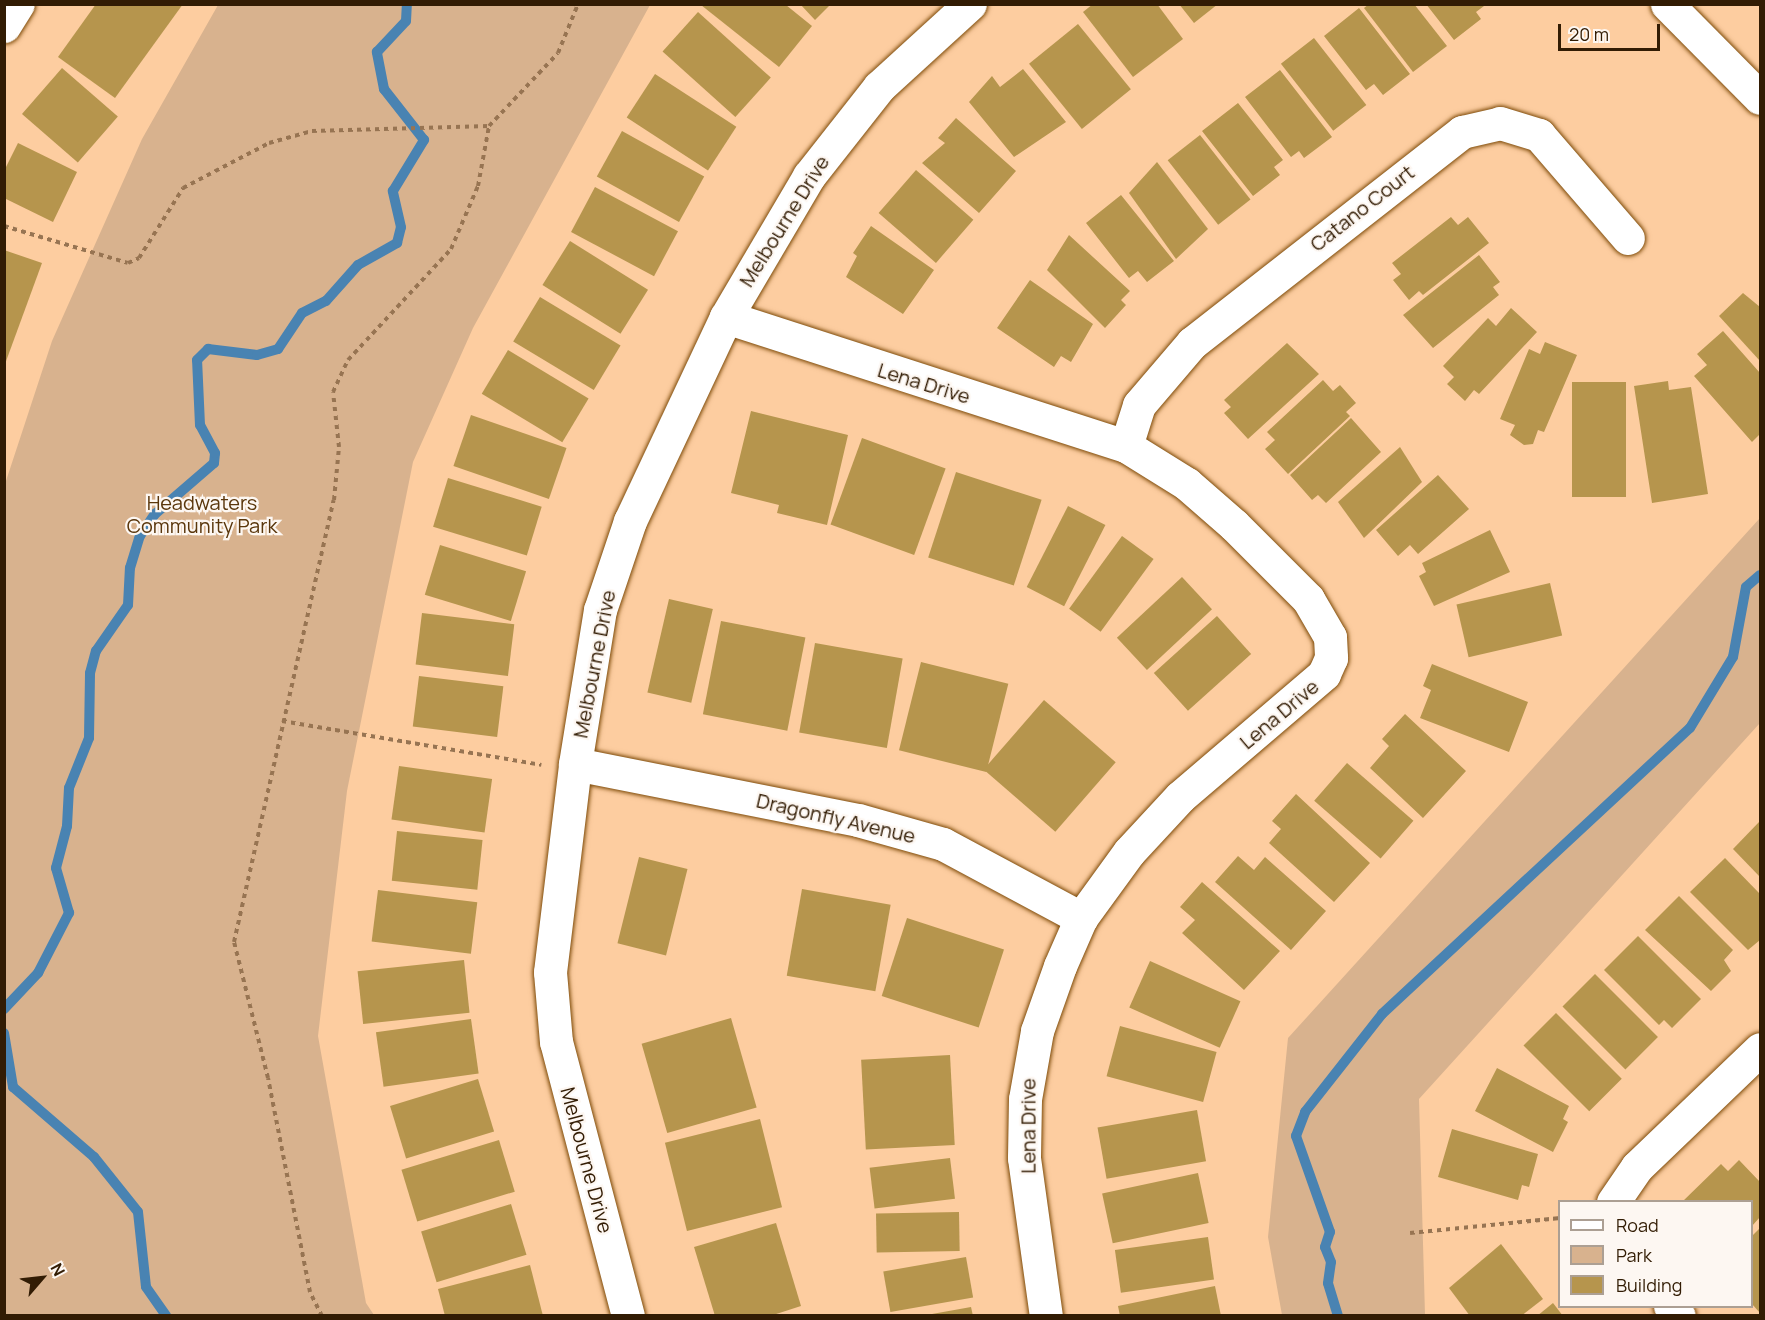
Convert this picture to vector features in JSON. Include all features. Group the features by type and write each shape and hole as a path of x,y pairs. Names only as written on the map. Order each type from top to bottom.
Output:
{"street":[{"path":"4,26 18,4"},
{"name":"Melbourne Drive","path":"628,1316 556,1042 550,972 563,765 600,610 630,521 726,317 842,130 917,48 970,4"},
{"path":"1667,4 1761,98"},
{"name":"Catano Court","path":"1126,446 1139,405 1192,343 1462,132 1500,123 1539,135 1629,238"},
{"name":"Lena Drive","path":"726,317 1126,446 1187,484 1308,599 1326,627 1331,658 1310,690 1180,797 1129,852 1081,918 1044,1009 1025,1099 1024,1158 1046,1316"},
{"name":"Dragonfly Avenue","path":"563,765 858,820 943,844 1081,918"},
{"path":"1614,1200 1637,1167 1761,1049"}],"path":[{"path":"322,1316 310,1292 295,1226 268,1078 234,942 282,721 334,500 339,447 333,392 348,360 451,249 478,186 489,126 558,53 578,4"},
{"path":"4,226 128,263 139,258 183,188 250,153 312,131 376,131 489,126"},
{"path":"282,721 563,765"},
{"path":"1410,1233 1558,1218"}],"green space":[{"name":"Headwaters Community Park","path":"218,5 650,5 473,328 413,462 347,791 318,1036 366,1303 374,1315 5,1315 5,484 52,341 142,139"},
{"path":"1760,518 1760,723 1419,1099 1425,1315 1282,1315 1268,1237 1288,1038"}],"building":[{"path":"96,4 183,4 115,98 58,57"},
{"path":"800,4 831,4 815,20"},
{"path":"1093,4 1157,4 1183,39 1133,77 1083,12"},
{"path":"1179,4 1218,4 1194,23"},
{"path":"1369,4 1414,4 1447,46 1413,72 1364,8"},
{"path":"1426,4 1483,4 1484,6 1476,12 1481,19 1454,40"},
{"path":"701,5 786,5 812,26 779,67"},
{"path":"1359,8 1410,74 1383,95 1374,84 1366,90 1324,36"},
{"path":"698,12 771,78 735,117 663,51"},
{"path":"1078,24 1131,89 1082,129 1029,64"},
{"path":"1314,38 1366,105 1333,131 1281,64"},
{"path":"62,68 118,117 78,163 22,114"},
{"path":"1023,69 1066,122 1014,157 969,102 992,76 1000,87"},
{"path":"1280,70 1332,137 1304,158 1299,151 1291,157 1245,97"},
{"path":"655,74 736,127 708,170 627,118"},
{"path":"1238,103 1283,160 1274,167 1280,175 1253,196 1202,131"},
{"path":"956,118 1016,171 979,213 922,163 945,143 938,138"},
{"path":"622,131 704,177 679,222 597,176"},
{"path":"1200,135 1250,200 1218,225 1168,160"},
{"path":"18,143 77,172 53,222 4,198 4,171"},
{"path":"1157,162 1208,229 1176,259 1129,193"},
{"path":"916,170 973,220 936,263 879,213"},
{"path":"595,187 678,231 654,276 571,232"},
{"path":"1121,195 1174,261 1147,282 1138,271 1129,278 1086,223"},
{"path":"1451,217 1458,225 1468,217 1489,243 1423,295 1419,291 1409,300 1393,280 1401,274 1392,263"},
{"path":"871,226 934,270 903,314 846,277 857,256 853,253"},
{"path":"1069,235 1130,291 1121,300 1126,305 1105,328 1047,270"},
{"path":"570,241 648,290 620,334 542,285"},
{"path":"4,250 42,263 5,364 4,364"},
{"path":"1479,255 1500,282 1493,287 1499,295 1433,348 1403,315"},
{"path":"1030,280 1093,324 1071,362 1061,356 1054,367 997,328"},
{"path":"1743,293 1760,307 1760,361 1719,316"},
{"path":"540,297 621,345 594,390 513,342"},
{"path":"1511,308 1537,332 1479,394 1474,390 1465,401 1447,384 1454,377 1443,366 1488,318 1496,326"},
{"path":"1723,331 1760,373 1760,434 1752,442 1694,376 1707,365 1697,354"},
{"path":"1545,342 1577,355 1544,432 1538,430 1533,444 1524,445 1510,435 1515,425 1500,419 1529,349 1540,354"},
{"path":"1287,343 1319,374 1248,439 1224,413 1231,407 1224,400"},
{"path":"508,350 589,398 562,442 482,394"},
{"path":"1323,380 1333,391 1340,385 1356,403 1346,412 1350,416 1288,474 1265,449 1275,440 1267,432"},
{"path":"1668,381 1669,390 1691,387 1708,494 1652,503 1634,386"},
{"path":"1572,382 1626,382 1626,497 1572,497"},
{"path":"751,411 848,435 827,525 777,513 779,505 731,493"},
{"path":"471,415 566,448 549,499 453,466"},
{"path":"1351,418 1381,452 1326,503 1318,495 1312,500 1290,475"},
{"path":"862,438 946,468 914,555 831,524"},
{"path":"1400,447 1422,482 1364,538 1338,502"},
{"path":"956,472 1042,500 1014,585 928,558"},
{"path":"1438,475 1469,509 1418,554 1410,545 1398,556 1376,530"},
{"path":"448,478 542,507 527,555 433,527"},
{"path":"1068,506 1105,525 1064,606 1027,587"},
{"path":"1490,530 1510,572 1434,606 1419,576 1426,572 1422,563"},
{"path":"1122,536 1154,559 1101,632 1069,609"},
{"path":"440,545 526,571 511,621 425,595"},
{"path":"1182,577 1212,609 1147,670 1117,638"},
{"path":"1550,583 1562,636 1469,657 1456,605"},
{"path":"669,599 713,609 691,703 647,693"},
{"path":"422,613 514,624 508,676 416,665"},
{"path":"1217,616 1251,654 1188,711 1154,673"},
{"path":"721,621 805,637 787,731 703,714"},
{"path":"815,643 903,658 887,748 799,733"},
{"path":"921,662 1008,684 986,772 899,750"},
{"path":"1432,664 1528,702 1509,752 1420,718 1431,690 1423,686"},
{"path":"419,676 503,686 497,737 413,727"},
{"path":"1044,700 1116,762 1055,832 984,769"},
{"path":"1405,714 1466,771 1423,818 1370,768 1389,746 1382,739"},
{"path":"1347,763 1413,821 1381,858 1314,801"},
{"path":"399,766 492,779 485,833 391,819"},
{"path":"1296,794 1370,863 1334,902 1269,843 1281,829 1272,821"},
{"path":"1760,821 1760,877 1733,849"},
{"path":"397,831 483,840 477,890 392,881"},
{"path":"1238,856 1254,870 1265,857 1326,911 1291,950 1215,882"},
{"path":"639,857 688,869 666,955 617,943"},
{"path":"1725,858 1760,894 1760,940 1748,950 1690,892"},
{"path":"1202,882 1280,951 1244,990 1182,933 1195,920 1180,907"},
{"path":"802,889 891,905 875,991 787,976"},
{"path":"378,890 477,902 471,954 372,942"},
{"path":"1679,896 1733,950 1724,960 1731,971 1711,991 1645,930"},
{"path":"907,918 1004,950 979,1028 882,996"},
{"path":"1638,936 1701,999 1672,1028 1664,1020 1659,1025 1604,970"},
{"path":"464,960 470,1013 363,1024 358,971"},
{"path":"1150,961 1240,1001 1220,1048 1129,1008"},
{"path":"1595,974 1658,1037 1625,1069 1562,1007"},
{"path":"1556,1013 1622,1079 1589,1111 1523,1046"},
{"path":"731,1018 757,1107 667,1133 642,1044"},
{"path":"471,1019 479,1073 384,1087 376,1032"},
{"path":"1120,1026 1217,1052 1203,1102 1107,1076"},
{"path":"950,1055 955,1145 866,1150 861,1060"},
{"path":"1497,1068 1569,1106 1563,1119 1568,1122 1553,1152 1475,1111"},
{"path":"478,1079 494,1132 406,1158 390,1106"},
{"path":"1197,1110 1206,1161 1107,1179 1098,1128"},
{"path":"760,1119 782,1207 687,1231 665,1143"},
{"path":"1452,1129 1538,1154 1529,1187 1522,1185 1518,1200 1438,1177"},
{"path":"499,1140 515,1192 417,1221 401,1170"},
{"path":"950,1158 955,1199 875,1209 870,1168"},
{"path":"1739,1160 1760,1182 1760,1217 1753,1225 1753,1200 1684,1200 1721,1164 1728,1171"},
{"path":"1198,1173 1209,1223 1113,1243 1102,1193"},
{"path":"511,1204 526,1255 437,1282 421,1231"},
{"path":"959,1212 960,1251 877,1252 876,1213"},
{"path":"776,1223 801,1306 770,1316 715,1316 694,1247"},
{"path":"1760,1228 1760,1313 1753,1305 1753,1235"},
{"path":"1208,1237 1214,1280 1121,1293 1115,1250"},
{"path":"1501,1244 1543,1299 1521,1316 1470,1316 1449,1288"},
{"path":"966,1257 973,1297 890,1312 883,1272"},
{"path":"530,1265 543,1316 445,1316 438,1289"},
{"path":"1215,1286 1221,1316 1120,1316 1118,1306"},
{"path":"1553,1303 1563,1316 1537,1316"},
{"path":"971,1307 973,1316 932,1316 932,1314"}],"waterway":[{"path":"4,1009 38,973 69,913 56,868 67,826 69,788 89,738 90,673 96,651 128,605 130,568 140,536 155,514 214,463 215,453 200,425 197,360 208,349 257,355 278,349 302,313 326,301 358,265 397,243 401,227 393,191 424,140 384,89 377,52 406,21 407,4"},
{"path":"1338,1316 1328,1283 1331,1262 1325,1247 1330,1232 1296,1136 1305,1112 1382,1014 1690,728 1733,657 1746,587 1760,575"},
{"path":"4,1033 13,1087 94,1157 138,1212 146,1287 166,1316"}]}
